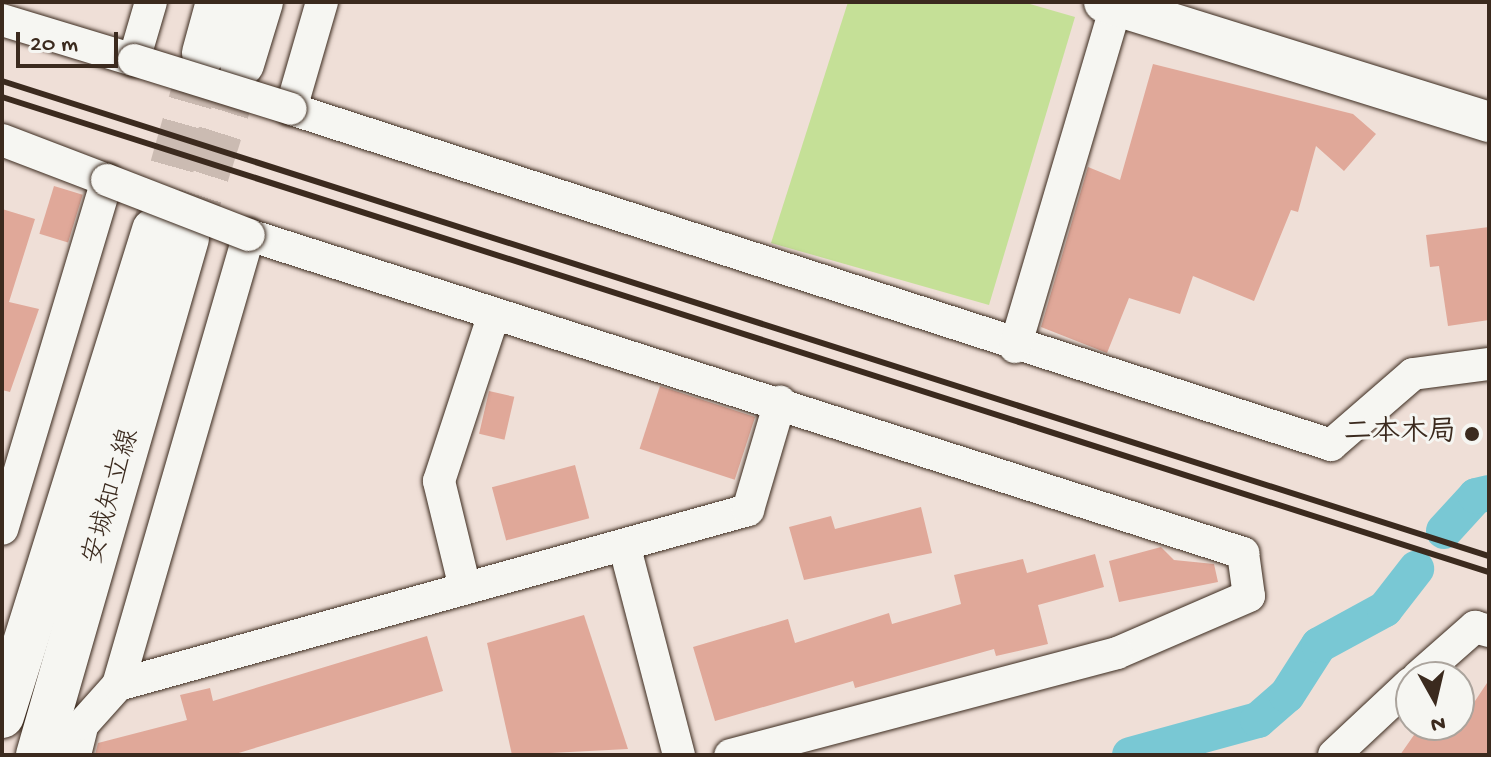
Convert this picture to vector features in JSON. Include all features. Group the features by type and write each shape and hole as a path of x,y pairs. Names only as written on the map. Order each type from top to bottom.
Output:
{"main road":[{"path":"218,2 223,58 261,2"},
{"name":"安城知立線","path":"2,716 171,234 38,755"}],"street":[{"path":"134,60 151,2"},
{"path":"291,109 322,2"},
{"path":"1015,347 1110,4 1489,122"},
{"path":"2,20 291,109 1015,347 1331,445 1413,374 1489,364"},
{"path":"2,140 249,235 493,317 780,402 1243,553 1249,596 1117,653 730,755"},
{"path":"2,529 107,180"},
{"path":"75,755 83,724 118,685 249,235"},
{"path":"465,588 439,481 493,317"},
{"path":"118,685 465,588 625,548 748,510 780,402"},
{"path":"625,548 679,755"},
{"path":"1436,661 1475,627 1489,631"},
{"path":"1334,755 1395,698"}],"green space":[{"path":"848,2 1023,2 1075,17 989,305 771,243"}],"building":[{"path":"1153,64 1353,114 1376,134 1344,171 1316,146 1298,212 1291,210 1254,301 1193,276 1180,314 1129,298 1107,353 1041,327 1088,167 1120,180"},
{"path":"54,186 83,195 68,243 39,234"},
{"path":"2,209 35,219 9,302 39,309 10,392 2,390"},
{"path":"1489,227 1489,320 1448,326 1439,266 1430,267 1426,235"},
{"path":"660,386 755,417 735,480 640,449"},
{"path":"489,391 514,397 504,440 479,434"},
{"path":"575,465 589,518 506,540 492,487"},
{"path":"921,507 932,553 804,580 789,527 831,516 835,529"},
{"path":"1161,547 1174,560 1214,564 1218,582 1119,602 1109,561"},
{"path":"1095,554 1104,587 1038,605 1048,644 996,656 994,649 855,688 853,681 715,721 693,647 788,619 795,643 889,613 892,624 961,604 954,575 1023,559 1027,573"},
{"path":"584,615 628,749 512,755 487,643"},
{"path":"427,636 443,691 232,755 95,755 98,743 187,720 180,695 210,688 213,701"},
{"path":"1489,680 1489,755 1400,755 1410,741 1475,741 1475,701"}],"waterway":[{"path":"1444,531 1476,496 1489,493"},
{"path":"1130,755 1258,720 1287,695 1319,645 1385,609 1416,569"}],"tunnel":[{"path":"154,230 204,53"},
{"path":"187,238 242,64"}],"railway":[{"path":"2,81 1489,556"},
{"path":"2,97 1489,572"}],"place":[{"name":"二本木局","path":"1472,434"}]}
